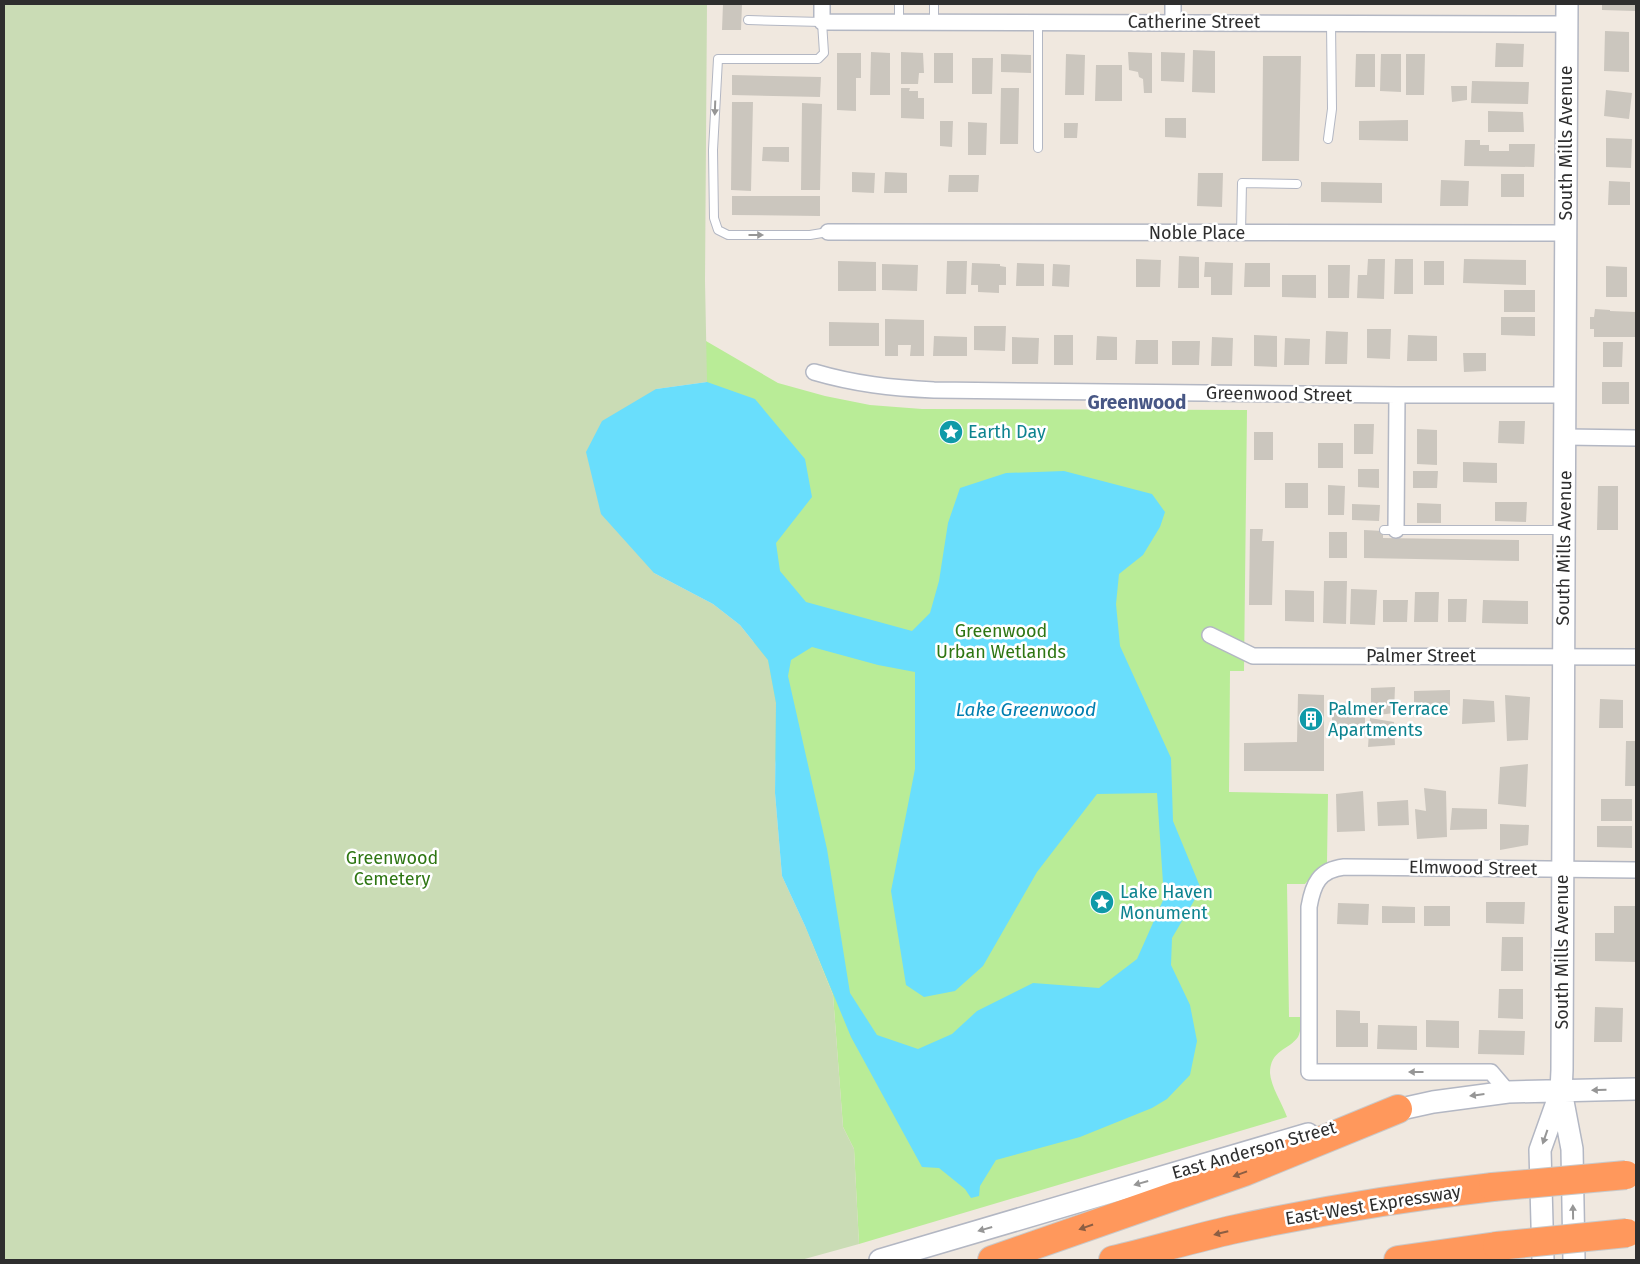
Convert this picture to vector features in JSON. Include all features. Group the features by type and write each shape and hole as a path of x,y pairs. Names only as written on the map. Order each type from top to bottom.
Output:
{"highway":[{"path":"992,1260 1244,1172 1398,1109"},
{"name":"East-West Expressway","path":"1113,1260 1230,1230 1411,1197 1631,1174"},
{"path":"1398,1260 1497,1246 1632,1233"}],"street":[{"path":"822,4 822,22"},
{"path":"1173,4 1173,22"},
{"name":"Catherine Street","path":"822,22 1331,23 1566,14"},
{"name":"South Mills Avenue","path":"1566,14 1561,1091 1572,1149 1574,1260"},
{"name":"Noble Place","path":"828,232 1566,234"},
{"name":"Greenwood Street","path":"814,372 858,383 934,390 1565,395"},
{"path":"1390,530 1397,395"},
{"path":"1565,437 1636,438"},
{"name":"Palmer Street","path":"1210,635 1253,656 1636,657"},
{"name":"Elmwood Street","path":"1508,1092 1491,1072 1309,1072 1309,907 1316,882 1334,868 1344,867 1636,870"},
{"name":"East Anderson Street","path":"880,1260 1398,1109 1433,1102 1508,1092 1636,1089"},
{"name":"South Mills Avenue","path":"1543,1260 1540,1150 1561,1091"}],"lane":[{"path":"899,4 899,22"},
{"path":"934,4 934,22"},
{"path":"748,20 822,22 824,53 818,59 718,59 716,64 713,158 714,218 718,230 728,235 810,235 828,232"},
{"path":"1038,22 1038,148"},
{"path":"1328,140 1332,109 1331,23"},
{"path":"1241,233 1242,183 1297,184"},
{"path":"1390,530 1564,530"}],"green space":[{"name":"Greenwood Cemetery","path":"4,4 707,4 705,281 707,382 656,389 654,573 713,604 740,625 768,660 776,703 775,793 782,876 806,928 833,995 843,1127 854,1149 859,1244 801,1260 4,1260"},
{"name":"Greenwood Urban Wetlands","path":"706,341 778,383 825,396 870,405 922,409 1247,410 1244,671 1230,671 1229,792 1328,794 1327,863 1317,870 1305,884 1287,884 1289,1017 1301,1017 1301,1027 1298,1037 1276,1055 1271,1065 1270,1073 1274,1089 1287,1117 859,1244 854,1149 843,1127 833,995 806,928 706,382"}],"water":[{"name":"Lake Greenwood","path":"707,382 755,399 805,459 812,497 776,543 780,571 806,602 912,631 930,613 939,581 948,523 960,488 1006,473 1064,471 1152,494 1165,512 1160,527 1143,555 1119,574 1116,604 1120,646 1171,758 1173,821 1201,889 1172,938 1171,965 1190,1005 1197,1041 1190,1075 1167,1099 1152,1108 1080,1137 996,1160 980,1186 979,1196 971,1198 965,1189 939,1168 922,1167 851,1037 806,928 782,876 775,793 776,703 768,660 740,625 713,604 654,573 601,514 586,452 602,421 656,389","holes":["812,647 878,665 915,672 915,769 891,891 906,985 924,997 955,991 983,966 1037,872 1097,794 1157,793 1164,898 1137,959 1099,988 1033,983 977,1011 952,1034 918,1049 877,1035 850,993 827,849 788,676 791,660"]}],"building":[{"path":"723,4 742,4 741,30 722,30"},
{"path":"1602,4 1635,4 1635,11 1602,10"},
{"path":"1605,31 1629,32 1629,72 1604,71"},
{"path":"1496,43 1524,44 1523,67 1495,67"},
{"path":"1193,50 1215,51 1215,93 1192,92"},
{"path":"871,52 890,53 890,95 870,95"},
{"path":"901,52 923,53 924,73 919,73 918,84 901,84"},
{"path":"1128,52 1152,53 1152,93 1144,93 1143,79 1139,77 1138,72 1129,70"},
{"path":"1161,52 1185,53 1184,82 1161,81"},
{"path":"837,53 861,53 861,78 856,78 856,111 837,110"},
{"path":"934,53 953,53 953,83 934,83"},
{"path":"1001,54 1031,55 1031,73 1001,72"},
{"path":"1066,54 1085,55 1084,95 1065,95"},
{"path":"1356,54 1375,54 1375,87 1355,87"},
{"path":"1381,54 1401,54 1401,92 1380,91"},
{"path":"1406,54 1425,54 1424,95 1406,95"},
{"path":"1263,56 1301,56 1299,161 1262,161"},
{"path":"972,58 993,58 992,94 972,94"},
{"path":"1096,65 1122,65 1122,101 1095,101"},
{"path":"732,75 821,77 820,97 732,95"},
{"path":"1472,81 1529,82 1528,104 1471,103"},
{"path":"1451,86 1467,86 1467,100 1452,102"},
{"path":"901,88 910,88 909,91 918,91 918,98 924,98 924,119 901,118"},
{"path":"1001,88 1019,88 1018,144 1000,144"},
{"path":"1606,90 1632,93 1629,119 1604,116"},
{"path":"732,102 753,102 751,191 731,190"},
{"path":"802,103 822,104 820,190 801,190"},
{"path":"1488,111 1523,112 1524,132 1488,132"},
{"path":"1165,118 1186,118 1186,138 1165,137"},
{"path":"1408,120 1408,141 1359,140 1359,121"},
{"path":"940,121 953,121 952,147 940,146"},
{"path":"968,122 987,123 986,155 968,155"},
{"path":"1064,123 1078,123 1077,138 1064,138"},
{"path":"1606,138 1632,139 1631,168 1606,167"},
{"path":"1465,140 1480,140 1480,145 1489,145 1489,151 1509,151 1509,144 1535,144 1534,167 1464,166"},
{"path":"763,147 789,147 789,162 762,161"},
{"path":"852,172 875,173 874,193 852,192"},
{"path":"885,172 907,173 907,193 884,193"},
{"path":"1198,173 1223,173 1222,207 1197,206"},
{"path":"1501,174 1524,174 1524,197 1501,197"},
{"path":"949,175 979,175 978,192 948,192"},
{"path":"1441,180 1469,181 1468,206 1440,206"},
{"path":"1609,181 1630,182 1630,205 1608,205"},
{"path":"1321,182 1382,183 1382,203 1321,202"},
{"path":"732,196 820,196 820,216 732,215"},
{"path":"1179,256 1199,257 1199,288 1178,288"},
{"path":"1136,259 1161,260 1160,287 1136,287"},
{"path":"1368,259 1385,259 1384,299 1357,298 1358,275 1367,275"},
{"path":"1395,259 1413,259 1413,294 1394,294"},
{"path":"1464,259 1526,260 1526,285 1463,283"},
{"path":"838,261 876,262 876,291 838,291"},
{"path":"947,261 967,261 966,294 946,294"},
{"path":"1424,261 1444,261 1444,285 1424,285"},
{"path":"1205,262 1233,263 1232,295 1211,295 1211,277 1204,277"},
{"path":"972,263 1000,264 1000,266 1006,267 1006,285 999,285 999,293 978,292 978,285 971,285"},
{"path":"1017,263 1044,264 1044,286 1016,286"},
{"path":"1245,263 1270,263 1270,287 1244,287"},
{"path":"882,264 918,265 917,291 882,290"},
{"path":"1053,264 1070,265 1069,287 1052,286"},
{"path":"1328,265 1350,265 1349,298 1328,298"},
{"path":"1606,266 1627,267 1627,297 1606,297"},
{"path":"1282,275 1316,275 1316,298 1282,297"},
{"path":"1504,290 1535,290 1535,312 1504,312"},
{"path":"1595,309 1636,312 1636,337 1594,337 1594,329 1590,329 1590,317 1594,317"},
{"path":"1501,317 1535,317 1535,336 1501,335"},
{"path":"885,319 924,320 924,356 910,356 911,345 898,345 898,356 885,356"},
{"path":"829,322 879,323 879,346 829,346"},
{"path":"974,326 1006,326 1005,351 974,350"},
{"path":"1367,329 1391,329 1390,359 1367,358"},
{"path":"1326,331 1348,332 1347,364 1325,364"},
{"path":"1054,335 1073,335 1073,365 1054,365"},
{"path":"1254,335 1277,336 1277,367 1254,366"},
{"path":"1408,335 1437,336 1437,361 1407,361"},
{"path":"934,336 967,337 967,356 933,356"},
{"path":"1097,336 1117,337 1117,360 1096,360"},
{"path":"1012,337 1039,338 1038,364 1012,364"},
{"path":"1212,337 1233,338 1232,366 1211,366"},
{"path":"1285,338 1310,339 1309,365 1284,365"},
{"path":"1136,340 1158,340 1158,364 1135,364"},
{"path":"1172,341 1200,341 1199,365 1172,365"},
{"path":"1603,342 1623,342 1622,367 1603,367"},
{"path":"1463,353 1486,353 1486,371 1464,372"},
{"path":"1602,382 1629,382 1629,404 1602,404"},
{"path":"1499,421 1525,421 1524,444 1498,443"},
{"path":"1354,424 1374,424 1373,454 1354,454"},
{"path":"1417,429 1437,430 1437,465 1417,464"},
{"path":"1254,432 1273,432 1273,460 1254,460"},
{"path":"1318,443 1343,443 1343,468 1318,468"},
{"path":"1463,462 1497,463 1497,483 1463,482"},
{"path":"1358,469 1379,469 1379,488 1358,487"},
{"path":"1413,471 1438,471 1437,488 1413,488"},
{"path":"1285,483 1308,483 1308,508 1285,508"},
{"path":"1328,485 1345,486 1344,515 1328,515"},
{"path":"1598,486 1618,486 1618,530 1597,530"},
{"path":"1495,502 1527,502 1526,522 1495,521"},
{"path":"1417,503 1441,504 1441,523 1417,523"},
{"path":"1352,504 1380,505 1379,521 1352,520"},
{"path":"1250,529 1263,529 1262,541 1274,541 1272,605 1249,605"},
{"path":"1364,530 1383,531 1383,538 1519,540 1519,561 1364,558"},
{"path":"1329,532 1347,532 1347,558 1329,558"},
{"path":"1324,581 1347,581 1346,624 1323,623"},
{"path":"1351,589 1377,590 1375,625 1350,624"},
{"path":"1285,590 1314,591 1314,622 1285,621"},
{"path":"1415,592 1439,592 1438,622 1414,622"},
{"path":"1448,599 1467,599 1466,622 1448,622"},
{"path":"1383,600 1408,600 1407,622 1383,622"},
{"path":"1483,600 1528,601 1528,624 1482,623"},
{"path":"1395,687 1394,713 1371,716 1371,688"},
{"path":"1450,690 1450,713 1414,714 1414,691"},
{"name":"Palmer Terrace Apartments","path":"1298,694 1324,695 1324,771 1244,771 1244,743 1297,742"},
{"path":"1505,695 1530,697 1528,740 1507,741"},
{"path":"1463,699 1494,701 1495,722 1462,724"},
{"path":"1600,699 1623,700 1623,728 1599,728"},
{"path":"1332,702 1365,706 1365,734 1332,732"},
{"path":"1370,718 1394,722 1395,745 1368,747"},
{"path":"1626,741 1636,741 1636,786 1625,786"},
{"path":"1528,764 1526,807 1498,804 1500,767"},
{"path":"1424,788 1446,791 1447,837 1417,839 1415,809 1426,811"},
{"path":"1363,791 1365,831 1337,832 1336,794"},
{"path":"1601,799 1632,799 1632,821 1601,821"},
{"path":"1408,800 1409,825 1378,826 1377,802"},
{"path":"1452,808 1487,809 1487,829 1450,830"},
{"path":"1500,824 1529,825 1528,845 1500,850"},
{"path":"1597,826 1632,826 1632,848 1597,847"},
{"path":"1486,902 1525,902 1524,924 1486,923"},
{"path":"1338,903 1369,904 1368,925 1337,924"},
{"path":"1382,906 1415,907 1415,923 1382,923"},
{"path":"1424,906 1450,906 1450,926 1424,926"},
{"path":"1614,906 1636,906 1636,962 1595,961 1595,933 1614,933"},
{"path":"1502,937 1523,937 1523,971 1501,971"},
{"path":"1499,989 1523,989 1523,1019 1498,1018"},
{"path":"1595,1007 1623,1008 1622,1042 1594,1042"},
{"path":"1336,1010 1360,1011 1360,1023 1368,1023 1368,1047 1336,1047"},
{"path":"1426,1020 1459,1021 1459,1048 1426,1047"},
{"path":"1378,1025 1417,1026 1417,1050 1377,1049"},
{"path":"1479,1030 1525,1031 1524,1055 1478,1054"}],"place":[{"name":"Earth Day","path":"951,432"},
{"name":"Palmer Terrace Apartments","path":"1311,719"},
{"name":"Lake Haven Monument","path":"1102,902"}],"district":[{"name":"Greenwood","path":"1137,402"}]}
